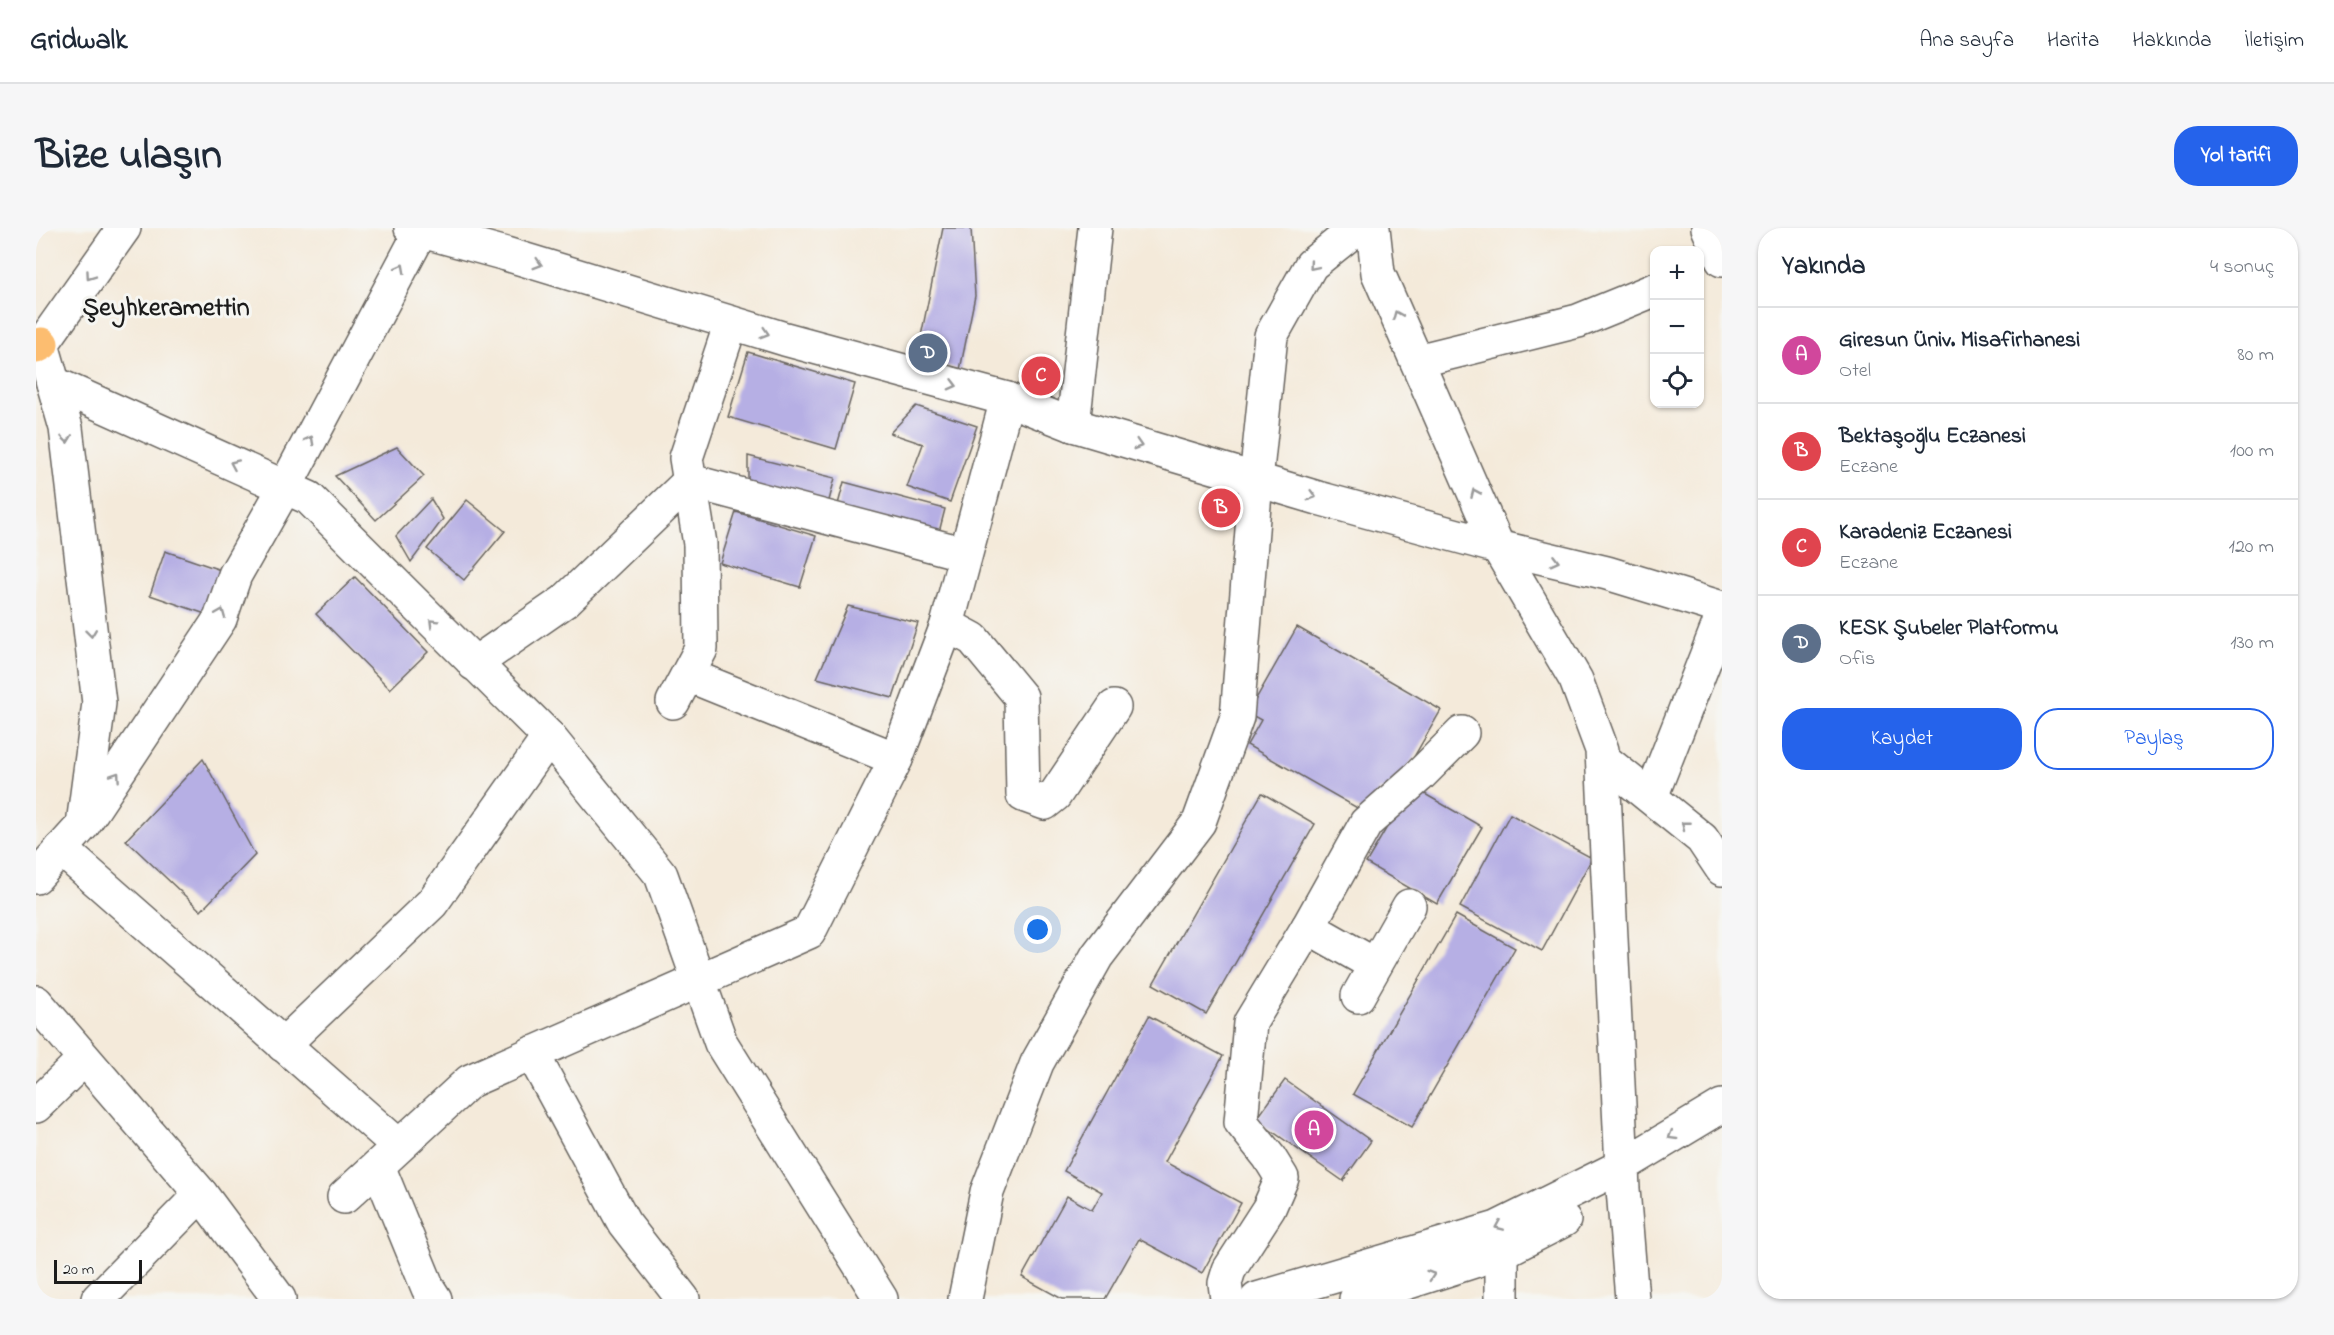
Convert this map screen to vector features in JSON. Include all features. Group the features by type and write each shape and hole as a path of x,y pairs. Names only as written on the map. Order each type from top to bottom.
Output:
{"street":[{"path":"83,825 99,703 66,428 39,346 124,228"},
{"path":"1073,425 1095,228"},
{"path":"965,1299 987,1192 1037,1063 1096,956 1198,822 1237,717 1270,336 1311,265 1357,228"},
{"path":"1372,228 1378,273 1498,547 1576,680 1602,750 1622,1178 1632,1299"},
{"path":"1704,270 1722,261 1708,228"},
{"path":"36,877 83,825 220,619 235,575 285,487 416,229 504,241 785,339 1007,399 1073,425 1256,480 1498,547 1607,573 1722,608"},
{"path":"1417,361 1578,321 1650,292"},
{"path":"731,322 686,458 700,544 701,649 680,689 896,759"},
{"path":"53,383 309,498 549,737 661,875 721,1043 881,1299"},
{"path":"344,1197 470,1081 809,932 896,759 947,625 1007,399"},
{"path":"474,664 565,601 690,481"},
{"path":"690,481 965,554"},
{"path":"1651,797 1722,616"},
{"path":"947,625 973,639 1021,697 1023,795 1045,803 1055,795 1114,707"},
{"path":"1227,1299 1225,1283 1228,1270 1269,1208 1282,1178 1269,1157 1241,1122 1250,1023 1308,927 1366,823 1418,777 1462,733"},
{"path":"283,1045 432,903 549,737"},
{"path":"1603,759 1702,838 1722,870"},
{"path":"61,849 283,1045 389,1156 424,1295"},
{"path":"1358,996 1409,906"},
{"path":"1308,927 1375,965"},
{"path":"36,1002 201,1194 279,1299"},
{"path":"532,1053 624,1222 683,1299"},
{"path":"36,1106 84,1059"},
{"path":"1356,1299 1502,1252 1622,1178 1722,1106"},
{"path":"1257,1299 1497,1228 1622,1178 1722,1131"},
{"path":"98,1299 201,1194"},
{"path":"1502,1252 1502,1299"}],"building":[{"path":"943,228 971,228 975,296 960,370 917,356"},
{"path":"748,352 855,384 836,449 728,417"},
{"path":"916,406 977,426 950,502 907,487 923,444 890,433"},
{"path":"397,447 424,476 376,520 335,476"},
{"path":"748,456 835,478 827,508 748,488"},
{"path":"844,482 945,509 937,540 836,512"},
{"path":"431,499 443,519 411,562 396,536"},
{"path":"467,500 505,531 464,580 427,549"},
{"path":"736,512 816,536 800,587 720,563"},
{"path":"165,551 235,575 220,619 150,595"},
{"path":"355,577 428,652 390,689 316,614"},
{"path":"848,606 918,623 893,698 817,678"},
{"path":"1297,627 1441,710 1392,795 1380,789 1366,813 1247,745 1261,720 1248,713"},
{"path":"203,759 255,855 201,911 126,840"},
{"path":"1411,786 1482,827 1437,904 1366,863"},
{"path":"1262,793 1315,824 1206,1014 1153,984"},
{"path":"1510,814 1592,858 1542,951 1460,907"},
{"path":"1456,915 1515,948 1412,1127 1353,1094"},
{"path":"1149,1016 1223,1056 1165,1162 1241,1203 1202,1273 1139,1239 1105,1299 1062,1299 1022,1277 1067,1196 1092,1210 1102,1192 1064,1171"},
{"path":"1285,1080 1371,1141 1343,1181 1256,1120"}],"place":[{"name":"KESK Şubeler Platformu","path":"928,353"},
{"name":"Karadeniz Eczanesi","path":"1041,376"},
{"name":"Bektaşoğlu Eczanesi","path":"1221,508"},
{"name":"Giresun Üniv. Misafirhanesi","path":"1314,1130"}],"district":[{"name":"Şeyhkeramettin","path":"166,309"}]}
